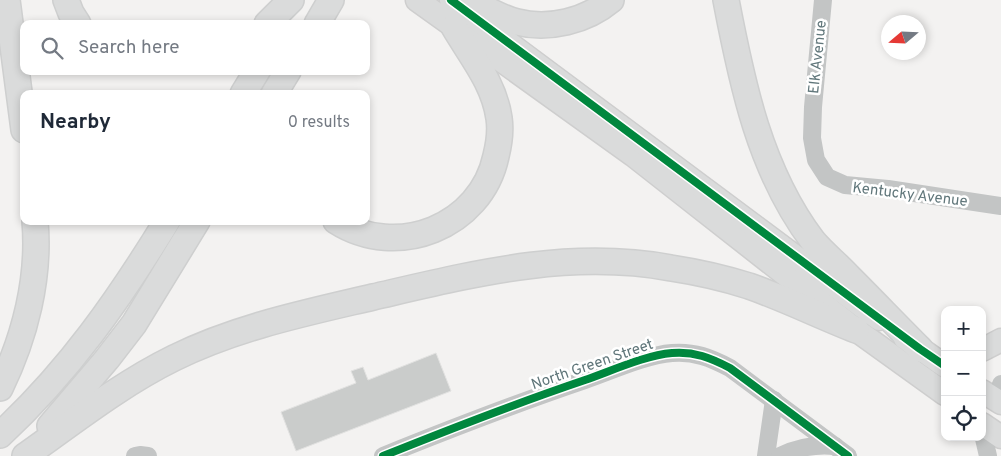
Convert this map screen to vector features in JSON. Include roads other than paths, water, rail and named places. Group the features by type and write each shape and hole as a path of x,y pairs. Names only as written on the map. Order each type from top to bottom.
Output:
{"highway":[{"path":"7,0 20,99"},
{"path":"66,0 75,20"},
{"path":"271,20 291,0"},
{"path":"287,20 299,0"},
{"path":"319,20 330,0"},
{"path":"468,0 516,22 543,25 570,22 595,12 611,0"},
{"path":"726,0 738,65 759,138 774,174 792,209 814,242 920,349"},
{"path":"0,19 20,116"},
{"path":"345,225 362,233 386,238 404,238 422,234 453,220 471,205 485,186 494,165 499,142 499,119 489,86 479,66 454,27"},
{"path":"245,90 255,75"},
{"path":"276,90 286,75"},
{"path":"291,90 297,75"},
{"path":"0,388 20,339 30,299 36,262 35,225"},
{"path":"0,435 55,379 88,340 118,300 165,225"},
{"path":"24,456 79,394 134,324 196,225"},
{"path":"24,456 115,392 172,359 212,341 294,315 503,269 545,263 586,261 608,261 669,267 749,286 856,330"}],"main road":[{"path":"417,0 633,155 856,330 941,391"},
{"path":"451,0 941,363"},
{"path":"986,348 1001,340"},
{"path":"920,349 941,352"},
{"path":"986,427 1001,437"}],"street":[{"name":"Elk Avenue","path":"812,115 823,0"},
{"name":"Kentucky Avenue","path":"812,115 812,138 816,160 833,181 845,185 1001,206"},
{"name":"North Green Street","path":"383,456 538,396 631,364 666,353 691,352 709,357 730,368 841,451"},
{"path":"766,456 774,400"},
{"path":"985,441 988,456"},
{"path":"780,456 800,448 818,445 841,451"},
{"path":"135,456 148,456"}]}
